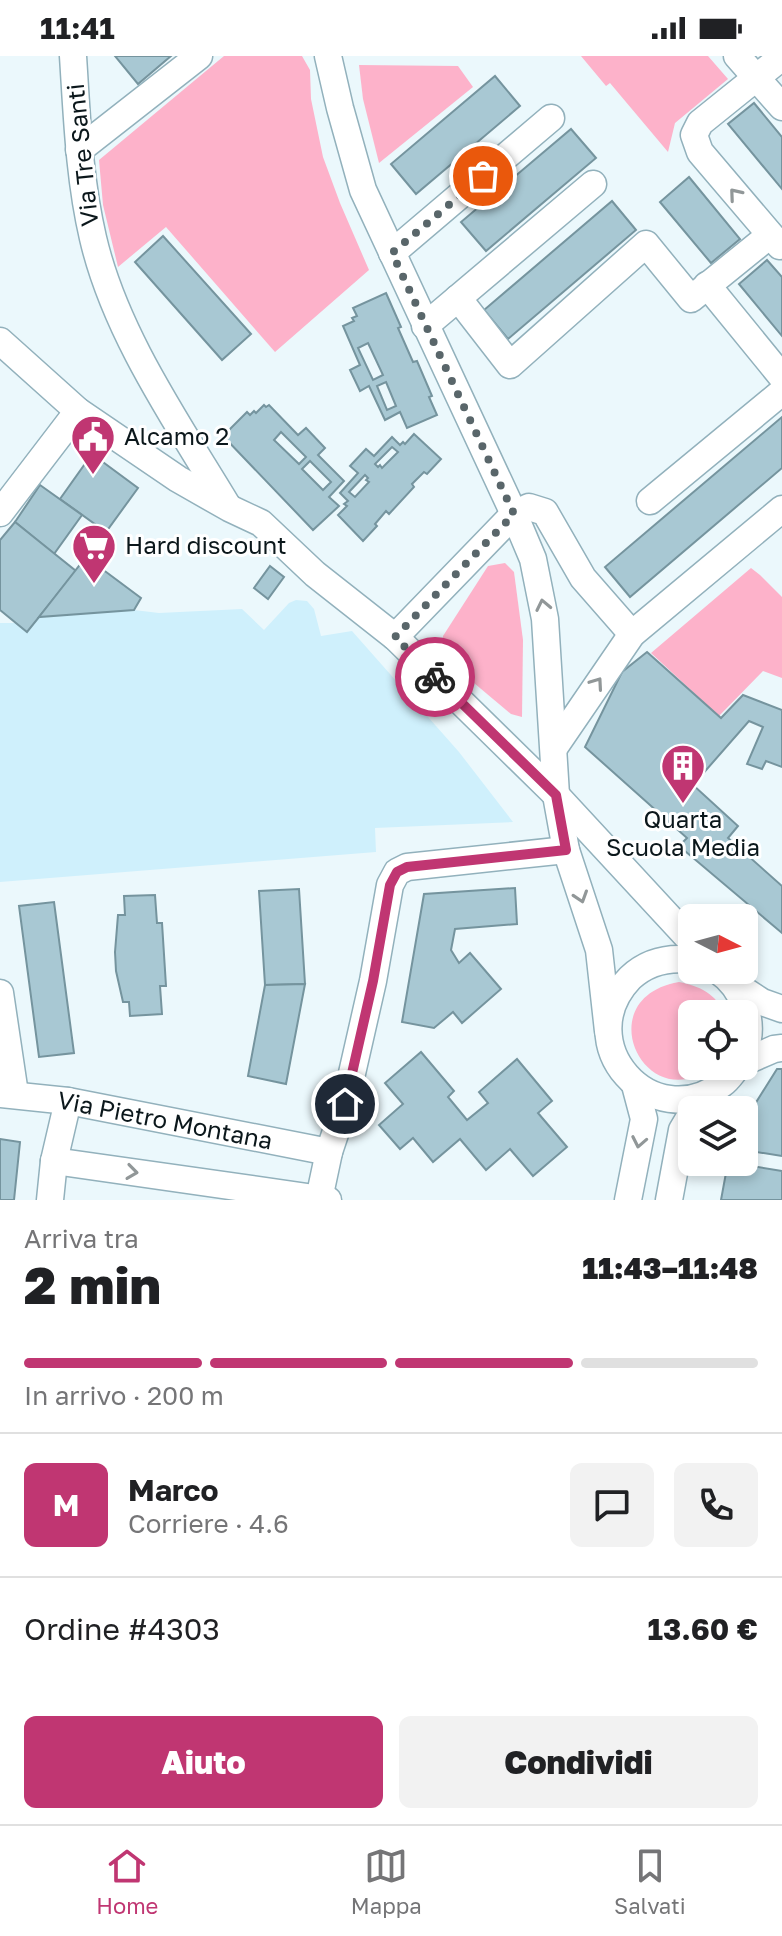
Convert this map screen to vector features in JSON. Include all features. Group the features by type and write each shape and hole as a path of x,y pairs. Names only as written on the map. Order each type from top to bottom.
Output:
{"street":[{"name":"Via Tre Santi","path":"73,56 81,171 93,240 117,311 145,368 229,508"},
{"path":"79,150 199,56"},
{"path":"328,56 363,190 533,559 545,619 556,795 566,850 599,950 611,1051 620,1070 635,1085 655,1096 678,1100"},
{"path":"340,108 341,56"},
{"path":"737,56 782,107"},
{"path":"458,298 510,365 646,244 691,299 707,285 776,242 700,152 694,135 700,123 782,57"},
{"path":"392,253 551,118"},
{"path":"425,326 593,184"},
{"path":"707,285 782,377"},
{"path":"0,341 78,411 178,479 261,523 315,574 395,637 556,795 678,927"},
{"path":"650,501 782,392"},
{"path":"0,513 78,411"},
{"path":"395,637 514,514 529,507 545,512 583,578 632,634"},
{"path":"554,748 632,634 782,509"},
{"path":"319,1199 373,981 390,885 397,872 407,867 566,850"},
{"path":"608,1031 611,1009 621,988 636,972 656,962 678,958"},
{"path":"730,984 742,1000"},
{"path":"736,984 762,1002 782,1009"},
{"path":"0,993 8,1094"},
{"path":"758,1056 782,1048"},
{"path":"709,1096 727,1080"},
{"path":"628,1200 644,1119 635,1085"},
{"name":"Via Pietro Montana","path":"8,1094 68,1101 329,1152"},
{"path":"50,1200 54,1161 68,1101"},
{"path":"669,1200 678,1152"},
{"path":"54,1161 328,1200"}],"shaded area":[{"path":"224,56 302,56 310,70 311,99 323,157 369,270 275,352 166,227 118,267 103,205 99,160"},
{"path":"581,56 708,56 728,79 675,123 668,152 610,83 606,86"},
{"path":"359,65 458,66 473,87 379,163 363,99"},
{"path":"505,563 514,572 523,640 522,717 511,714 443,657 443,636 488,566"},
{"path":"751,568 782,597 782,678 763,671 719,716 651,653"},
{"path":"307,601 314,609 321,636 352,631 459,752 513,822 375,828 376,852 0,882 0,623 134,610 159,613 242,609 264,630 289,603"},
{"path":"678,982 694,986 716,1000 678,1000 678,1079 666,1078 648,1067 636,1050 631,1030 636,1009 651,992"}],"building":[{"path":"115,56 171,56 138,84"},
{"path":"495,76 520,106 416,194 391,164"},
{"path":"754,103 782,137 782,189 728,124"},
{"path":"571,129 596,158 486,251 461,222"},
{"path":"689,177 740,239 711,263 660,202"},
{"path":"612,201 636,230 508,339 484,310"},
{"path":"163,236 251,334 222,360 135,262"},
{"path":"767,260 782,277 782,336 739,284"},
{"path":"386,293 413,362 417,361 432,396 429,397 437,415 407,428 400,412 385,420 369,386 360,391 350,370 360,365 343,326 357,316 353,308","holes":["368,343 383,375 373,380 358,348","386,382 396,406 387,410 377,386"]},
{"path":"264,405 269,405 298,435 306,428 325,448 318,455 344,481 329,497 339,506 313,530 223,436 247,412 250,415 254,411 256,413","holes":["281,432 306,457 299,464 274,440","310,461 331,482 323,490 302,469"]},
{"path":"782,417 782,468 630,597 605,567"},
{"path":"414,434 441,459 412,484 414,487 389,514 386,511 363,541 338,515 348,501 340,493 358,473 350,466 366,449 374,456 392,437 400,445","holes":["392,447 398,452 382,468 380,465 378,467 375,464","365,475 369,482 355,497 349,492"]},
{"path":"92,454 138,488 106,532 60,499"},
{"path":"40,485 82,515 54,554 15,522"},
{"path":"15,522 76,571 27,632 0,610 0,540"},
{"name":"Hard discount","path":"86,557 141,598 134,610 39,617"},
{"path":"270,566 284,577 268,599 254,588"},
{"name":"Quarta Scuola Media","path":"647,652 721,718 743,695 782,710 782,767 766,761 762,769 747,764 763,727 749,721 693,785 738,826 728,838 782,886 782,933 758,913 758,904 748,904 679,846 687,838 585,747 622,672"},
{"path":"515,888 517,924 455,929 451,950 459,963 470,953 501,989 462,1023 453,1012 434,1028 402,1022 424,894"},
{"path":"299,889 305,984 265,985 259,891"},
{"path":"155,895 157,923 162,923 166,986 160,986 162,1014 130,1016 129,1002 123,1002 116,971 118,915 125,915 124,896"},
{"path":"54,902 74,1053 39,1057 19,906"},
{"path":"305,984 286,1084 248,1076 265,985"},
{"path":"421,1052 454,1091 448,1097 467,1120 488,1103 479,1092 517,1059 552,1101 538,1113 567,1147 533,1176 510,1149 486,1170 460,1139 433,1162 413,1138 400,1149 379,1125 403,1104 385,1083"},
{"path":"777,1069 782,1069 782,1156 758,1152 758,1099"},
{"path":"0,1139 20,1142 14,1200 0,1200"},
{"path":"758,1167 782,1171 782,1200 721,1200 725,1176 758,1176"}],"way so far":[{"path":"435,677 395,637 514,514 392,253 483,176"}],"place":[{"name":"Alcamo 2","path":"93,476"},
{"name":"Hard discount","path":"94,585"},
{"name":"Quarta Scuola Media","path":"683,805"}],"route":[{"path":"345,1104 373,981 390,885 397,872 407,867 566,850 556,795 435,677"}]}
